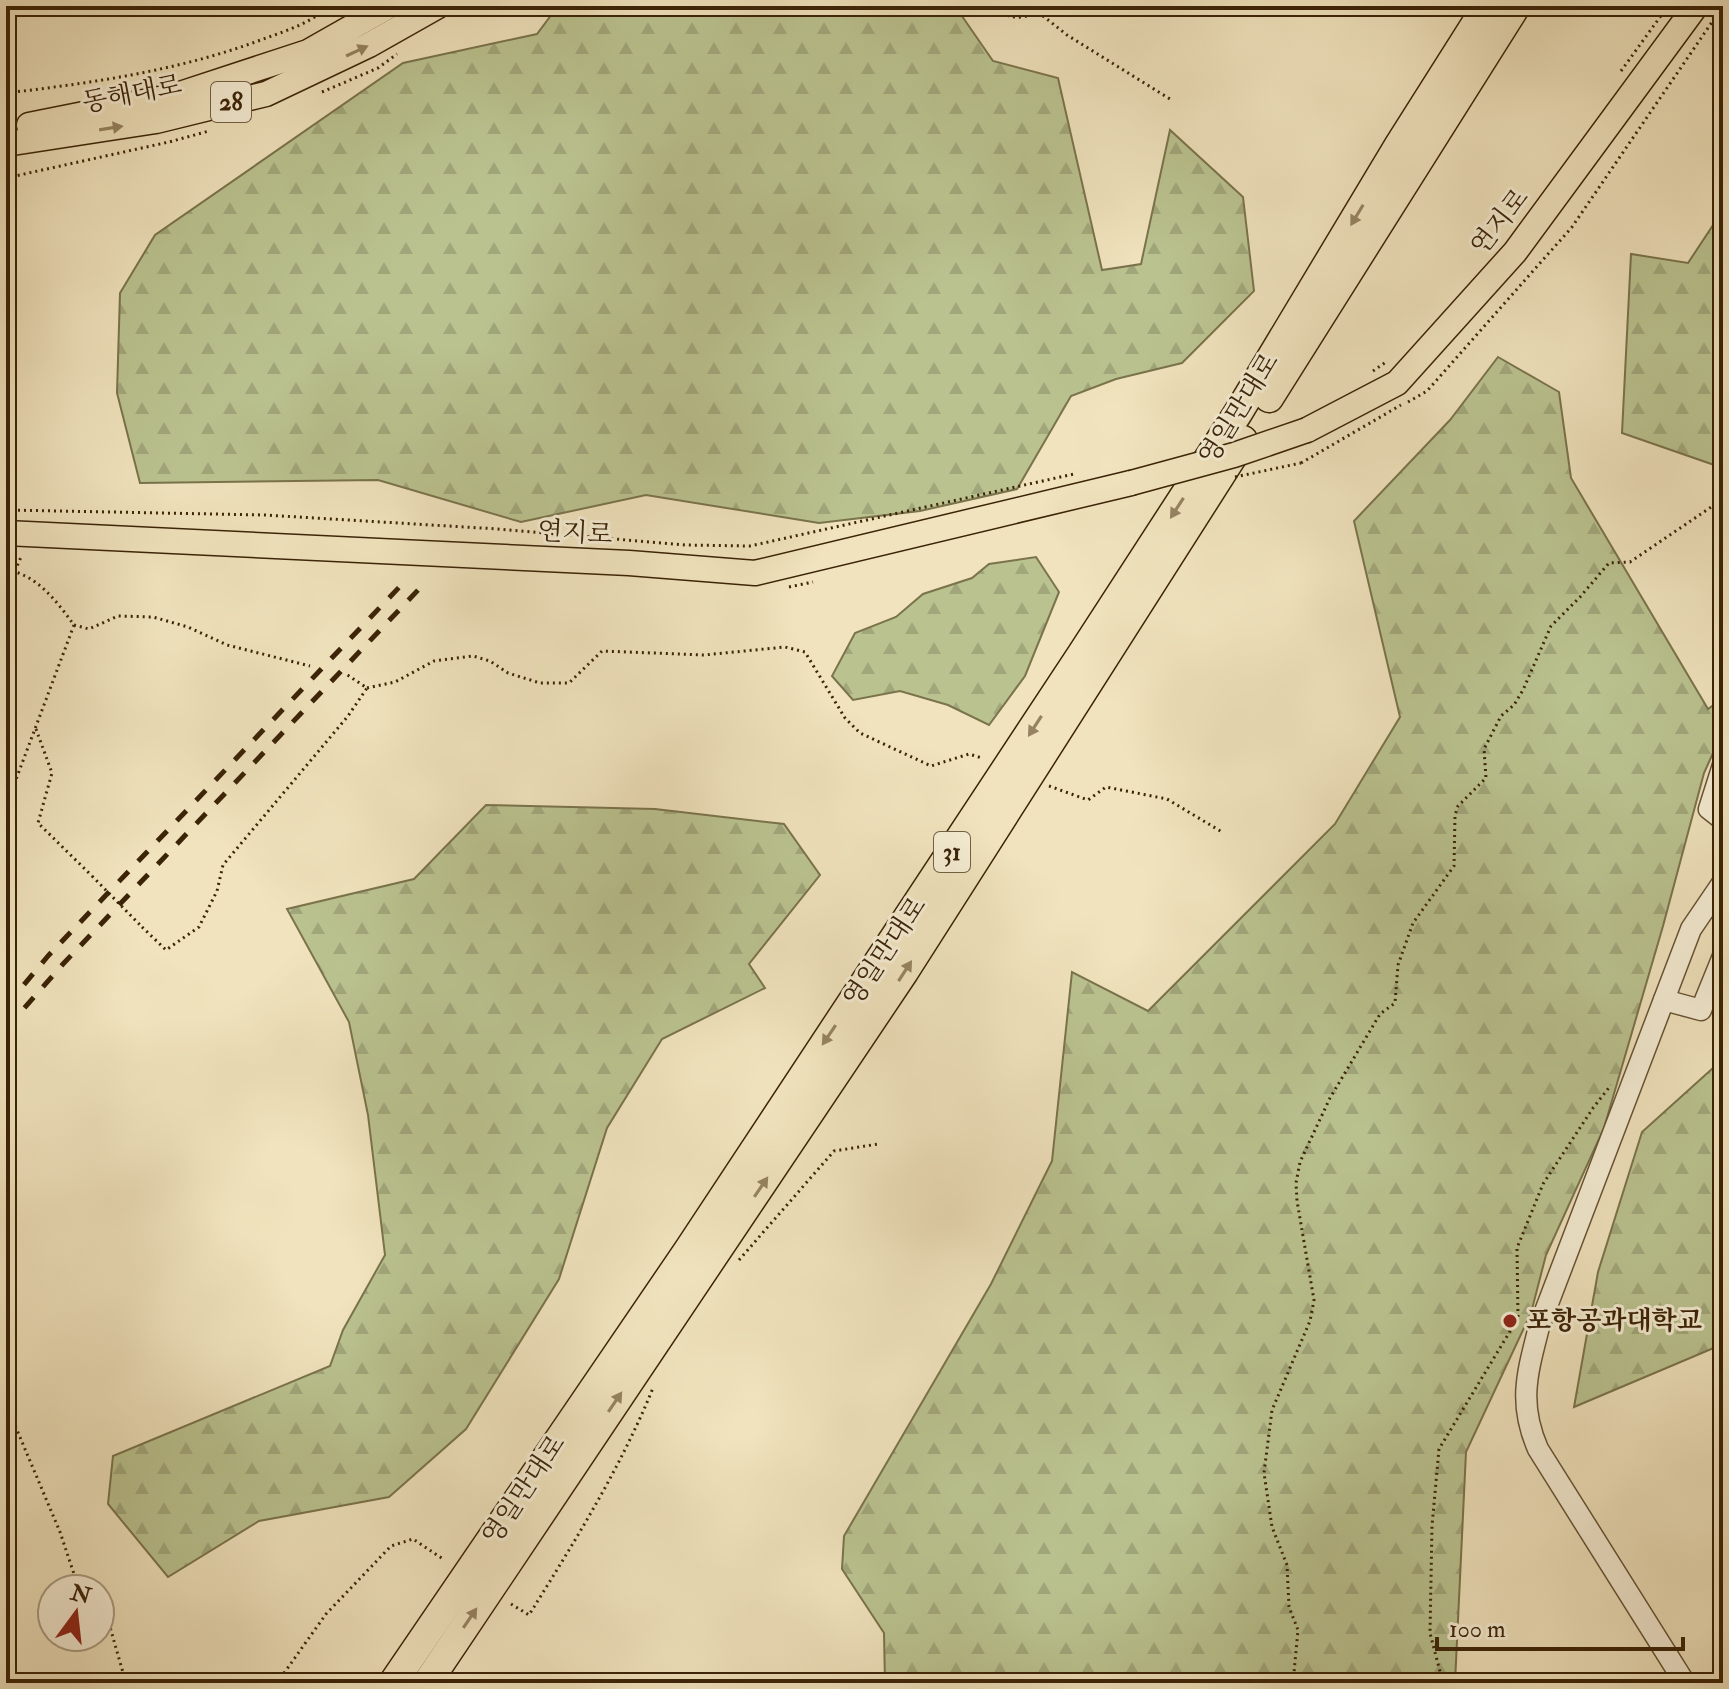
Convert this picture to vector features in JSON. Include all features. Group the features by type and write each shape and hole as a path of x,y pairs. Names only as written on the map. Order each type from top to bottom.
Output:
{"highway":[{"name":"영일만대로","path":"427,1683 904,972 1187,531 1383,195 1487,6"},
{"path":"1383,195 1415,98 1445,48 1457,14"},
{"name":"영일만대로","path":"393,1683 680,1262 1383,195 1521,14"}],"main road":[{"path":"6,129 174,96 308,52 389,6"},
{"name":"동해대로","path":"6,144 156,121 266,94 369,45 438,6"},
{"name":"연지로","path":"6,533 629,563 755,573 1131,483 1234,455 1307,430 1397,383 1515,252 1696,6"}],"lane":[{"path":"1723,765 1709,809 1723,820"},
{"path":"1685,1683 1538,1449 1529,1428 1525,1383 1539,1327 1691,929 1723,882"},
{"path":"1664,1000 1701,1010 1723,956"}],"path":[{"path":"985,6 1010,18 1027,17 1050,6"},
{"path":"1618,76 1668,6"},
{"path":"1038,12 1067,35 1170,99"},
{"path":"6,93 110,81 219,55 306,23 319,14"},
{"path":"1365,377 1390,360"},
{"path":"6,510 265,515 498,529 685,545 750,546 1086,471"},
{"path":"1293,1683 1298,1630 1289,1607 1287,1565 1272,1527 1264,1473 1272,1410 1310,1321 1314,1300 1297,1201 1300,1162 1330,1098 1380,1014 1395,1003 1398,965 1410,930 1454,866 1458,806 1486,778 1484,749 1501,716 1514,705 1523,690 1551,626 1609,563 1630,562 1723,499"},
{"path":"15,571 21,557"},
{"path":"6,570 15,571 49,593 74,625 89,629 118,616 153,617 188,627 227,645 310,666"},
{"path":"6,806 74,625"},
{"path":"36,729 52,773 38,823 166,950 199,927 217,891 223,865 348,716 367,688 395,682 434,661 473,656 490,661 508,673 540,683 569,683 602,651 704,655 785,647 805,652 845,718 860,733 931,766 969,754 982,758"},
{"path":"346,674 367,688"},
{"path":"1049,785 1088,800 1106,787 1167,799 1222,832"},
{"path":"1443,1683 1430,1633 1432,1526 1439,1449 1518,1318 1517,1248 1543,1184 1618,1076"},
{"path":"732,1269 834,1151 878,1144"},
{"path":"511,1604 529,1615 597,1506 631,1442 653,1388"},
{"path":"6,1404 60,1532 74,1573"},
{"path":"277,1683 326,1614 391,1546 413,1539 443,1559"},
{"path":"116,1648 126,1683"}],"green space":[{"path":"558,6 955,6 993,61 1058,78 1102,270 1141,264 1170,130 1243,197 1254,291 1182,363 1116,379 1071,396 1017,489 920,511 819,523 646,495 521,522 378,480 140,483 117,393 120,293 155,235 403,63 537,34"},
{"path":"1723,210 1723,468 1622,433 1631,254 1688,263"},
{"path":"1498,357 1559,392 1571,478 1708,709 1723,698 1723,731 1704,773 1604,1128 1546,1255 1531,1313 1466,1452 1455,1683 885,1683 884,1633 842,1569 844,1536 991,1284 1052,1161 1072,972 1148,1011 1335,824 1400,717 1354,521 1450,420"},
{"path":"1036,557 1059,592 1025,676 989,725 948,705 900,691 853,700 832,676 855,633 896,617 923,594 972,578 989,564"},
{"path":"486,805 655,809 784,824 820,875 749,964 765,988 662,1039 607,1128 559,1279 466,1429 389,1497 259,1521 168,1577 108,1504 113,1456 330,1366 343,1330 385,1255 368,1115 349,1022 287,909 414,879"},
{"path":"1723,1059 1723,1356 1716,1347 1574,1407 1598,1272 1642,1132"}],"railway":[{"path":"6,1006 48,956 407,579"},
{"path":"6,1029 63,964 420,588"}],"place":[{"name":"포항공과대학교","path":"1510,1321"}]}
